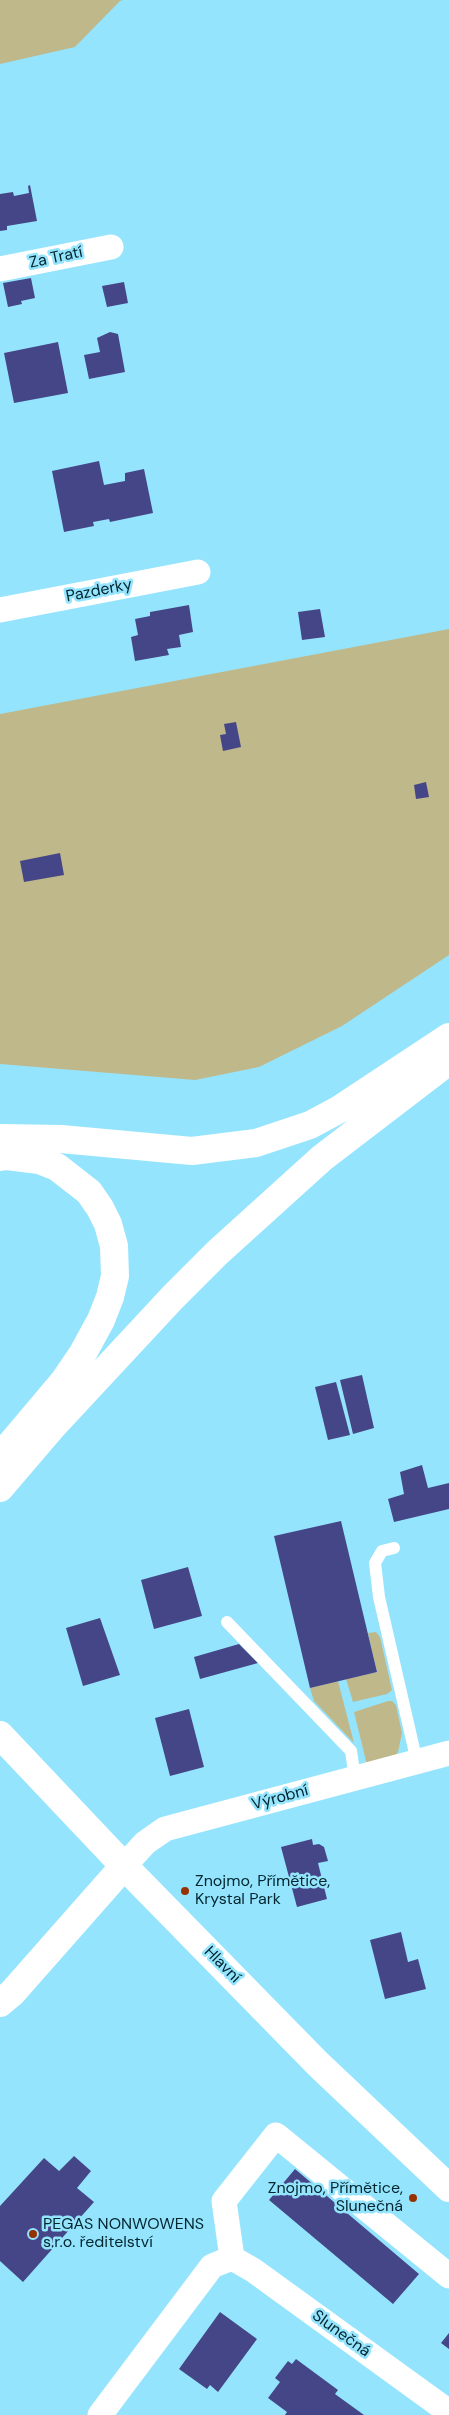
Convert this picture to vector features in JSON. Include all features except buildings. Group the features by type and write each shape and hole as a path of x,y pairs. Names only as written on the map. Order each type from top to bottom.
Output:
{"main road":[{"path":"0,1138 61,1139 192,1151 256,1143 310,1124 340,1109 449,1037"},
{"path":"0,1488 60,1419 173,1297 217,1253 322,1158 449,1061"},
{"path":"0,1157 7,1156 39,1160 57,1168 89,1192 108,1224 114,1246 115,1276 110,1297 101,1320 83,1354 64,1381 0,1457"},
{"name":"Hlavní","path":"0,1735 124,1866 318,2064 449,2188"},
{"path":"0,2003 12,1993 124,1866"}],"street":[{"name":"Za Tratí","path":"0,269 111,247"},
{"name":"Pazderky","path":"0,610 198,572"},
{"name":"Výrobní","path":"124,1866 145,1843 165,1829 449,1754"},
{"path":"100,2415 212,2266 232,2258 224,2201 276,2135 449,2276"},
{"name":"Slunečná","path":"232,2258 253,2270 449,2412"}],"lane":[{"path":"394,1548 382,1550 375,1563 379,1597 416,1762"},
{"path":"227,1622 351,1750 356,1778"}],"shaded area":[{"path":"0,0 123,0 75,47 0,64"},
{"path":"449,629 449,955 342,1026 259,1067 195,1080 0,1064 0,714"},
{"path":"376,1632 380,1637 392,1690 387,1694 353,1702 346,1679 377,1672 368,1633"},
{"path":"338,1681 354,1743 314,1701 310,1688"},
{"path":"392,1701 396,1705 402,1733 398,1752 394,1758 367,1765 354,1712"}],"place":[{"name":"Znojmo, Přímětice, Krystal Park","path":"185,1891"},
{"name":"Znojmo, Přímětice, Slunečná","path":"413,2198"},
{"name":"PEGAS NONWOWENS s.r.o. ředitelství","path":"33,2234"}]}
